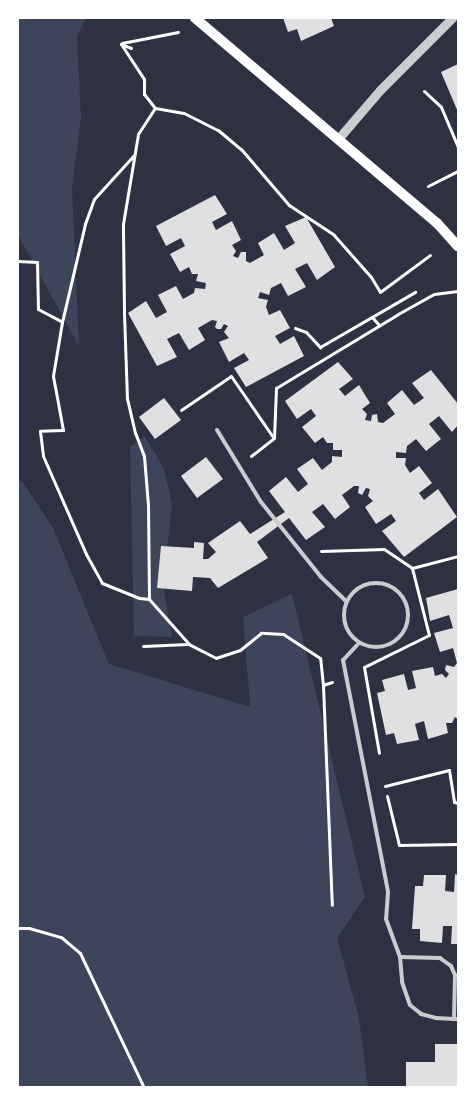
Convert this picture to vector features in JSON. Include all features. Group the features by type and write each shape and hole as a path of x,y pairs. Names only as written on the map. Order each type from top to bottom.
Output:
{"main road":[{"path":"196,18 437,224 458,246"}],"street":[{"path":"338,139 380,90 452,18"}],"lane":[{"path":"217,430 261,502 303,552 321,577 346,601"},
{"path":"373,583 394,589 407,606 406,628 400,637 391,644 375,647 360,643 346,629 343,620 346,601 353,592 373,583"},
{"path":"360,643 343,660 388,892 386,919 400,956 402,982 410,1005 423,1014 436,1018 456,1019 454,975 451,966 440,958 400,956"}],"path":[{"path":"121,44 178,32"},
{"path":"121,44 132,48"},
{"path":"121,44 144,79 144,94 154,108 184,114 218,130 241,150 289,205 333,234 371,277 380,292 430,255"},
{"path":"424,91 441,107 458,147"},
{"path":"154,108 138,134 123,224 127,399 144,456 148,505 149,599 189,644 216,658 240,650 261,633 283,634 320,658 323,685 332,905"},
{"path":"134,154 94,199 62,322 53,376 63,430 40,431 42,456 86,554 102,583 139,598 149,599"},
{"path":"428,186 458,171"},
{"path":"18,261 37,262 38,309 62,322"},
{"path":"238,466 274,438 276,388 434,294 458,291"},
{"path":"295,328 306,332 320,347 415,292"},
{"path":"372,317 379,325"},
{"path":"181,410 231,376 274,438"},
{"path":"303,552 384,549 412,568 430,635 364,666 346,677 323,685"},
{"path":"412,568 458,556"},
{"path":"143,646 189,644"},
{"path":"364,666 380,759"},
{"path":"385,786 449,770 454,802 458,803"},
{"path":"383,777 399,845 458,844"},
{"path":"18,928 30,928 61,936 80,953 144,1088"}],"shaded area":[{"path":"18,18 86,18 77,36 81,118 72,188 79,346 18,235"},
{"path":"145,436 164,469 172,504 163,585 172,637 134,636 130,447"},
{"path":"18,481 22,481 53,528 109,664 250,707 243,617 292,594 365,897 337,938 359,1018 368,1087 18,1088"}],"building":[{"path":"283,18 331,18 334,26 301,41 297,29 288,32"},
{"path":"458,64 458,112 441,72"},
{"path":"215,195 227,214 212,222 216,230 232,221 241,240 232,245 236,251 233,256 238,258 241,252 246,252 246,261 250,263 264,255 258,243 274,233 284,250 295,243 285,226 306,217 335,267 317,280 307,263 295,269 306,287 288,296 281,283 271,288 269,295 260,292 258,298 268,300 266,307 269,315 280,310 290,328 275,336 280,344 294,336 304,356 246,387 234,368 249,360 244,353 229,362 219,342 229,338 224,332 228,326 224,324 221,329 217,329 215,327 217,321 212,320 198,328 205,340 189,350 179,333 167,339 177,357 157,366 128,313 146,301 156,318 167,312 158,295 176,286 183,299 194,293 195,288 205,289 206,283 196,281 198,274 192,274 189,267 180,272 170,254 185,246 181,238 166,246 156,226"},
{"path":"338,362 353,379 339,389 345,396 359,385 370,403 362,409 367,414 365,420 371,421 372,415 377,414 378,422 383,423 395,414 387,403 402,390 414,405 424,398 412,383 431,370 458,404 458,425 452,432 439,416 429,424 441,439 426,451 416,439 407,446 406,453 396,452 396,458 406,458 405,465 410,473 419,466 432,483 419,493 424,500 438,489 457,517 404,557 382,531 396,521 391,514 376,524 365,507 373,501 368,496 370,489 366,488 362,495 358,493 359,486 354,486 342,495 350,507 335,519 323,504 312,512 325,527 306,540 289,518 257,542 268,558 218,588 210,578 193,577 192,591 157,588 161,546 194,548 194,542 204,543 203,559 208,559 216,552 208,543 240,521 250,534 285,512 269,491 286,477 298,492 308,484 297,469 313,458 322,470 332,462 332,456 342,457 342,450 333,450 333,443 327,443 323,437 315,443 302,427 316,416 311,409 297,419 285,401"},
{"path":"164,398 181,420 155,439 139,417"},
{"path":"206,457 223,479 197,498 181,476"},
{"path":"458,589 458,719 455,717 452,723 446,723 448,733 428,739 424,721 415,724 419,740 397,744 394,733 386,735 377,693 385,691 382,680 404,674 408,690 416,688 412,671 433,667 435,676 442,674 446,678 449,674 445,670 446,665 454,667 457,663 453,648 440,652 434,633 453,628 449,615 430,621 426,598"},
{"path":"455,874 458,875 458,944 451,944 452,926 443,926 442,943 420,941 420,929 412,929 415,886 423,886 424,875 446,875 445,891 454,892"},
{"path":"435,1044 458,1044 458,1088 406,1088 406,1062 435,1062"}]}
